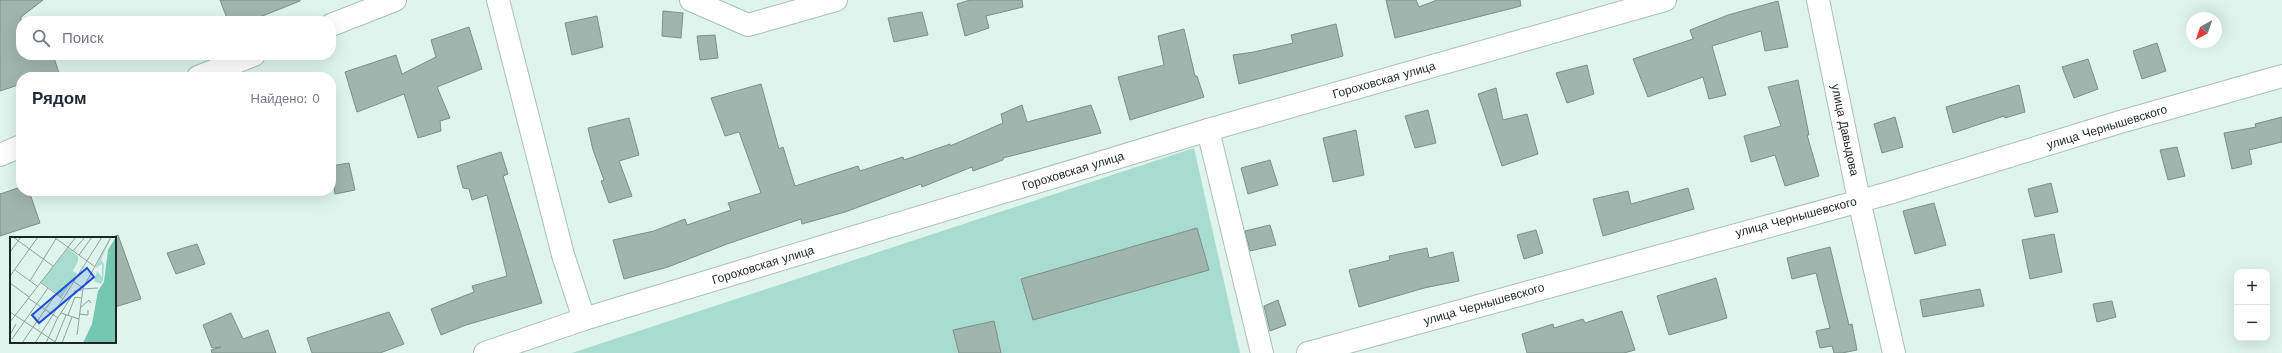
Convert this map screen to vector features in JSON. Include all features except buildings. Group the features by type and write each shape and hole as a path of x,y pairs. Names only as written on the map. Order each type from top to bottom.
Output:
{"street":[{"path":"336,23 395,0"},
{"path":"498,0 563,255 584,319"},
{"path":"691,0 748,25 836,0"},
{"name":"Гороховская улица","path":"485,353 584,319 1208,130 1665,0"},
{"name":"улица Давыдова","path":"1818,0 1859,200 1894,353"},
{"path":"211,72 241,60"},
{"name":"улица Чернышевского","path":"1308,353 1859,200 2282,76"},
{"path":"1208,130 1262,353"},
{"path":"0,155 16,148"}],"green space":[{"path":"1194,148 1240,353 572,353"}]}
